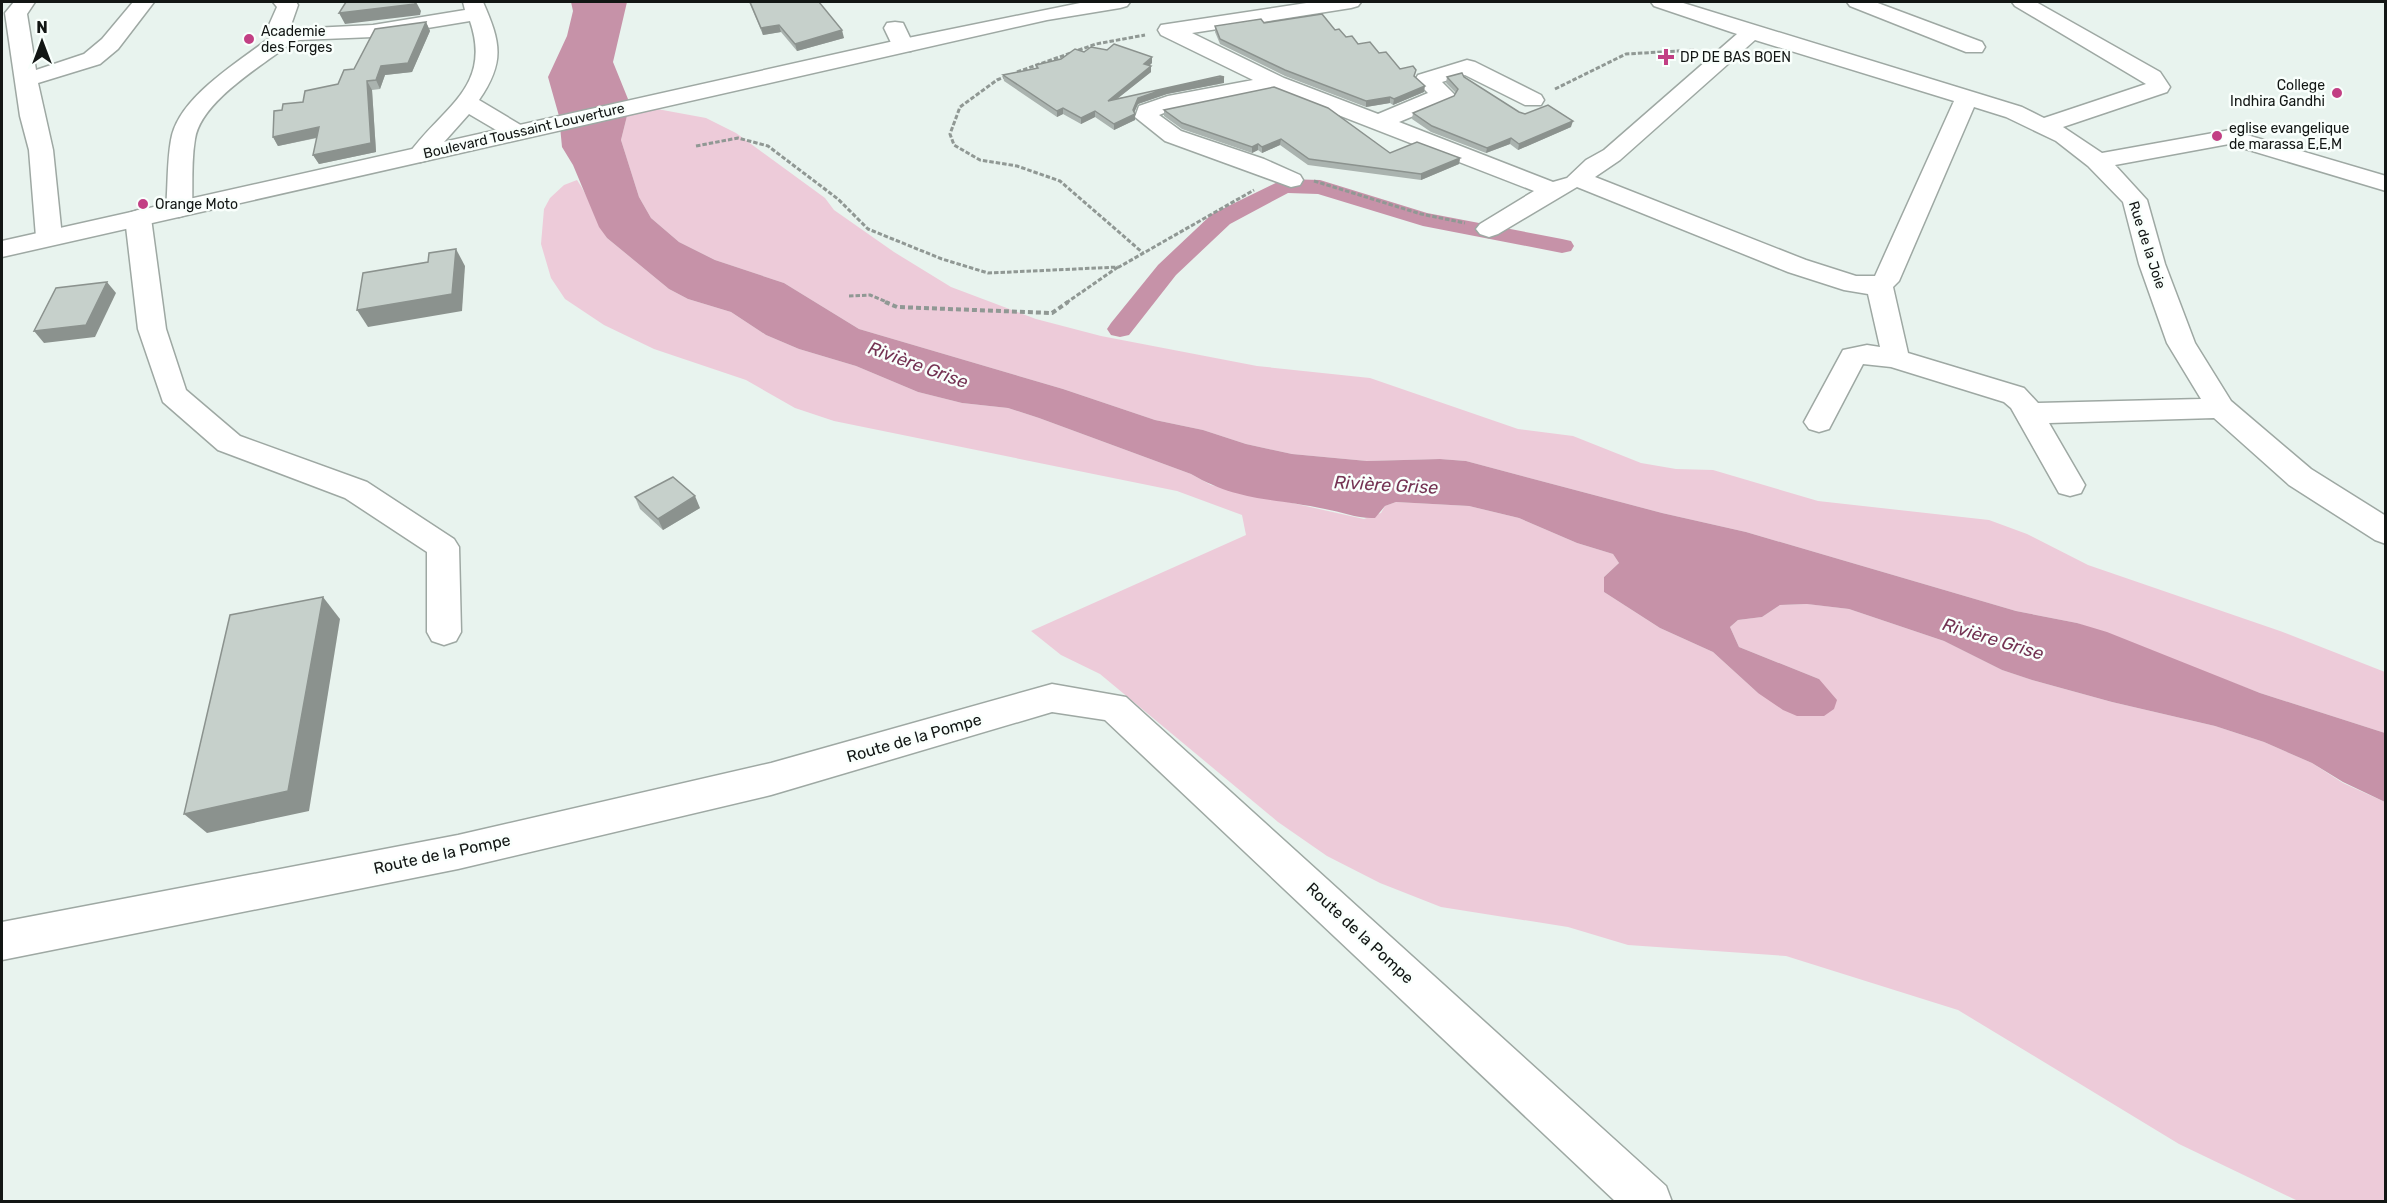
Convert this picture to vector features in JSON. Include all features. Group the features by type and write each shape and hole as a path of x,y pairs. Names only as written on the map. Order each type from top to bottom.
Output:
{"street":[{"path":"25,2 16,13 21,85 41,150 49,237"},
{"path":"21,85 92,60 110,44 144,2"},
{"path":"283,2 288,5 280,25 283,38"},
{"name":"Boulevard Toussaint Louverture","path":"2,249 807,68 899,37 1120,2"},
{"path":"1169,30 1268,7 1352,2"},
{"name":"Rue de la Joie","path":"1661,2 2014,112 2064,136 2097,161 2135,200 2152,264 2181,343 2221,408 2300,477 2385,532"},
{"path":"1857,2 1974,48"},
{"path":"2022,2 2152,77 2159,87 2042,126"},
{"path":"178,209 183,138 192,115 207,98 283,38 308,33 373,31 475,8 486,44 488,61 467,103 420,155"},
{"path":"1169,30 1276,83 1552,190"},
{"path":"1489,229 1552,190 1578,179 1612,155 1752,32"},
{"path":"1377,123 1444,95 1426,81 1467,67 1533,100"},
{"path":"1276,83 1168,103 1147,111 1147,117 1173,136 1255,164 1291,180"},
{"path":"1578,179 1732,238 1797,266 1853,284 1879,284 1886,281 1967,98"},
{"path":"467,103 521,131"},
{"path":"2097,161 2230,137 2385,184"},
{"path":"138,218 152,329 173,396 230,443 356,490 442,547 444,632"},
{"path":"1879,284 1895,350 1893,358"},
{"path":"1819,422 1853,357 1867,354 1893,358 2022,400 2070,485"},
{"path":"2031,413 2221,408"},
{"name":"Route de la Pompe","path":"2,941 505,841 771,779 1052,698 1083,702 1114,707 1650,1202"}],"path":[{"path":"1143,253 1060,181 1017,166 980,160 954,146 950,134 960,107 997,80 1095,44 1169,30"},
{"path":"1533,100 1626,54 1697,50"},
{"path":"696,146 738,138 768,146 838,199 868,229 942,259 988,273 1119,267"},
{"path":"849,296 870,296 897,307 1052,313 1119,267 1251,191 1291,180 1315,181 1421,214 1489,229"}],"shaded area":[{"path":"630,104 706,118 736,133 825,198 834,210 894,252 951,287 1036,319 1101,336 1257,366 1370,378 1518,429 1573,436 1641,463 1676,469 1713,470 1818,501 1989,520 2027,534 2088,565 2280,631 2385,672 2385,733 2260,693 2077,623 2016,611 1746,532 1662,513 1466,461 1440,459 1367,461 1292,454 1246,444 1203,430 1155,420 1063,389 859,329 784,283 715,260 679,242 651,218 639,197 621,140"},
{"path":"577,180 607,238 669,289 688,299 731,312 766,335 799,349 856,366 918,392 962,403 1008,408 1191,474 1211,485 1364,519 1381,513 1385,506 1396,502 1469,506 1519,518 1577,543 1613,554 1619,563 1604,577 1604,592 1660,628 1713,652 1758,693 1819,679 1739,647 1730,627 1738,620 1762,617 1780,605 1808,604 1849,609 1944,641 2002,670 2032,680 2112,702 2215,726 2264,742 2312,763 2343,783 2385,802 2385,1201 2298,1201 2179,1144 1958,1010 1786,956 1628,945 1568,927 1441,907 1380,883 1327,856 1278,822 1100,674 1061,655 1031,631 1246,535 1242,515 1177,491 834,421 795,408 746,380 654,349 604,325 565,299 551,278 541,244 544,209 550,198 564,185"}],"water":[{"name":"Rivière Grise","path":"571,2 627,2 613,62 630,104 621,140 639,197 651,218 679,242 715,260 784,283 859,329 1063,389 1155,420 1203,430 1246,444 1292,454 1367,461 1440,459 1466,461 1662,513 1746,532 2016,611 2077,623 2107,632 2260,693 2385,733 2385,802 2343,782 2312,763 2264,742 2215,726 2112,702 2032,680 2002,670 1944,641 1849,609 1807,604 1780,605 1762,617 1738,620 1730,627 1739,647 1819,679 1837,700 1834,709 1824,716 1797,716 1783,710 1758,693 1713,652 1660,628 1604,592 1604,577 1619,563 1613,554 1577,543 1519,518 1469,506 1396,502 1385,506 1375,518 1369,518 1307,505 1257,498 1225,490 1191,474 1039,418 1008,408 962,403 918,392 856,366 799,349 766,335 731,312 688,299 669,289 607,238 599,227 573,165 562,147 559,116 548,77 567,36 573,11"}],"building":[{"path":"346,2 415,2 415,4 339,13"},
{"path":"750,2 819,2 842,30 795,44 779,25 761,28"},
{"path":"1322,14 1335,30 1339,29 1346,37 1352,36 1358,44 1370,42 1379,53 1386,52 1400,69 1413,66 1416,70 1414,76 1425,86 1394,99 1390,97 1366,101 1285,70 1220,39 1215,26 1261,19 1264,23"},
{"path":"426,22 408,63 381,66 376,80 367,81 371,143 313,155 319,127 273,137 274,111 282,110 283,104 303,102 305,91 338,84 344,70 354,69 375,29"},
{"path":"1114,44 1152,57 1144,64 1151,66 1108,101 1220,76 1224,77 1167,88 1138,98 1133,110 1135,114 1114,124 1095,111 1081,118 1063,108 1057,111 1003,75 1038,68 1036,65 1061,59 1075,49 1084,52 1091,47 1107,50"},
{"path":"1462,73 1464,77 1519,112 1525,114 1548,105 1573,121 1519,144 1511,138 1487,148 1432,126 1413,113 1454,96 1458,89 1447,77"},
{"path":"1274,87 1328,108 1390,153 1417,142 1460,158 1421,174 1309,159 1281,139 1262,147 1258,144 1252,147 1182,123 1164,110"},
{"path":"456,249 452,294 357,310 363,273 428,262 429,253"},
{"path":"107,282 86,325 34,331 56,288"},
{"path":"673,477 695,496 658,519 635,497"},
{"path":"323,597 288,791 184,814 230,615"}],"waterway":[{"path":"1120,329 1167,270 1221,219 1284,186 1320,187 1423,219 1562,246"}],"place":[{"name":"Academie des Forges","path":"249,39"},
{"name":"DP DE BAS BOEN","path":"1666,57"},
{"name":"College Indhira Gandhi","path":"2337,93"},
{"name":"eglise evangelique de marassa E,E,M","path":"2217,136"},
{"name":"Orange Moto","path":"143,204"}]}
